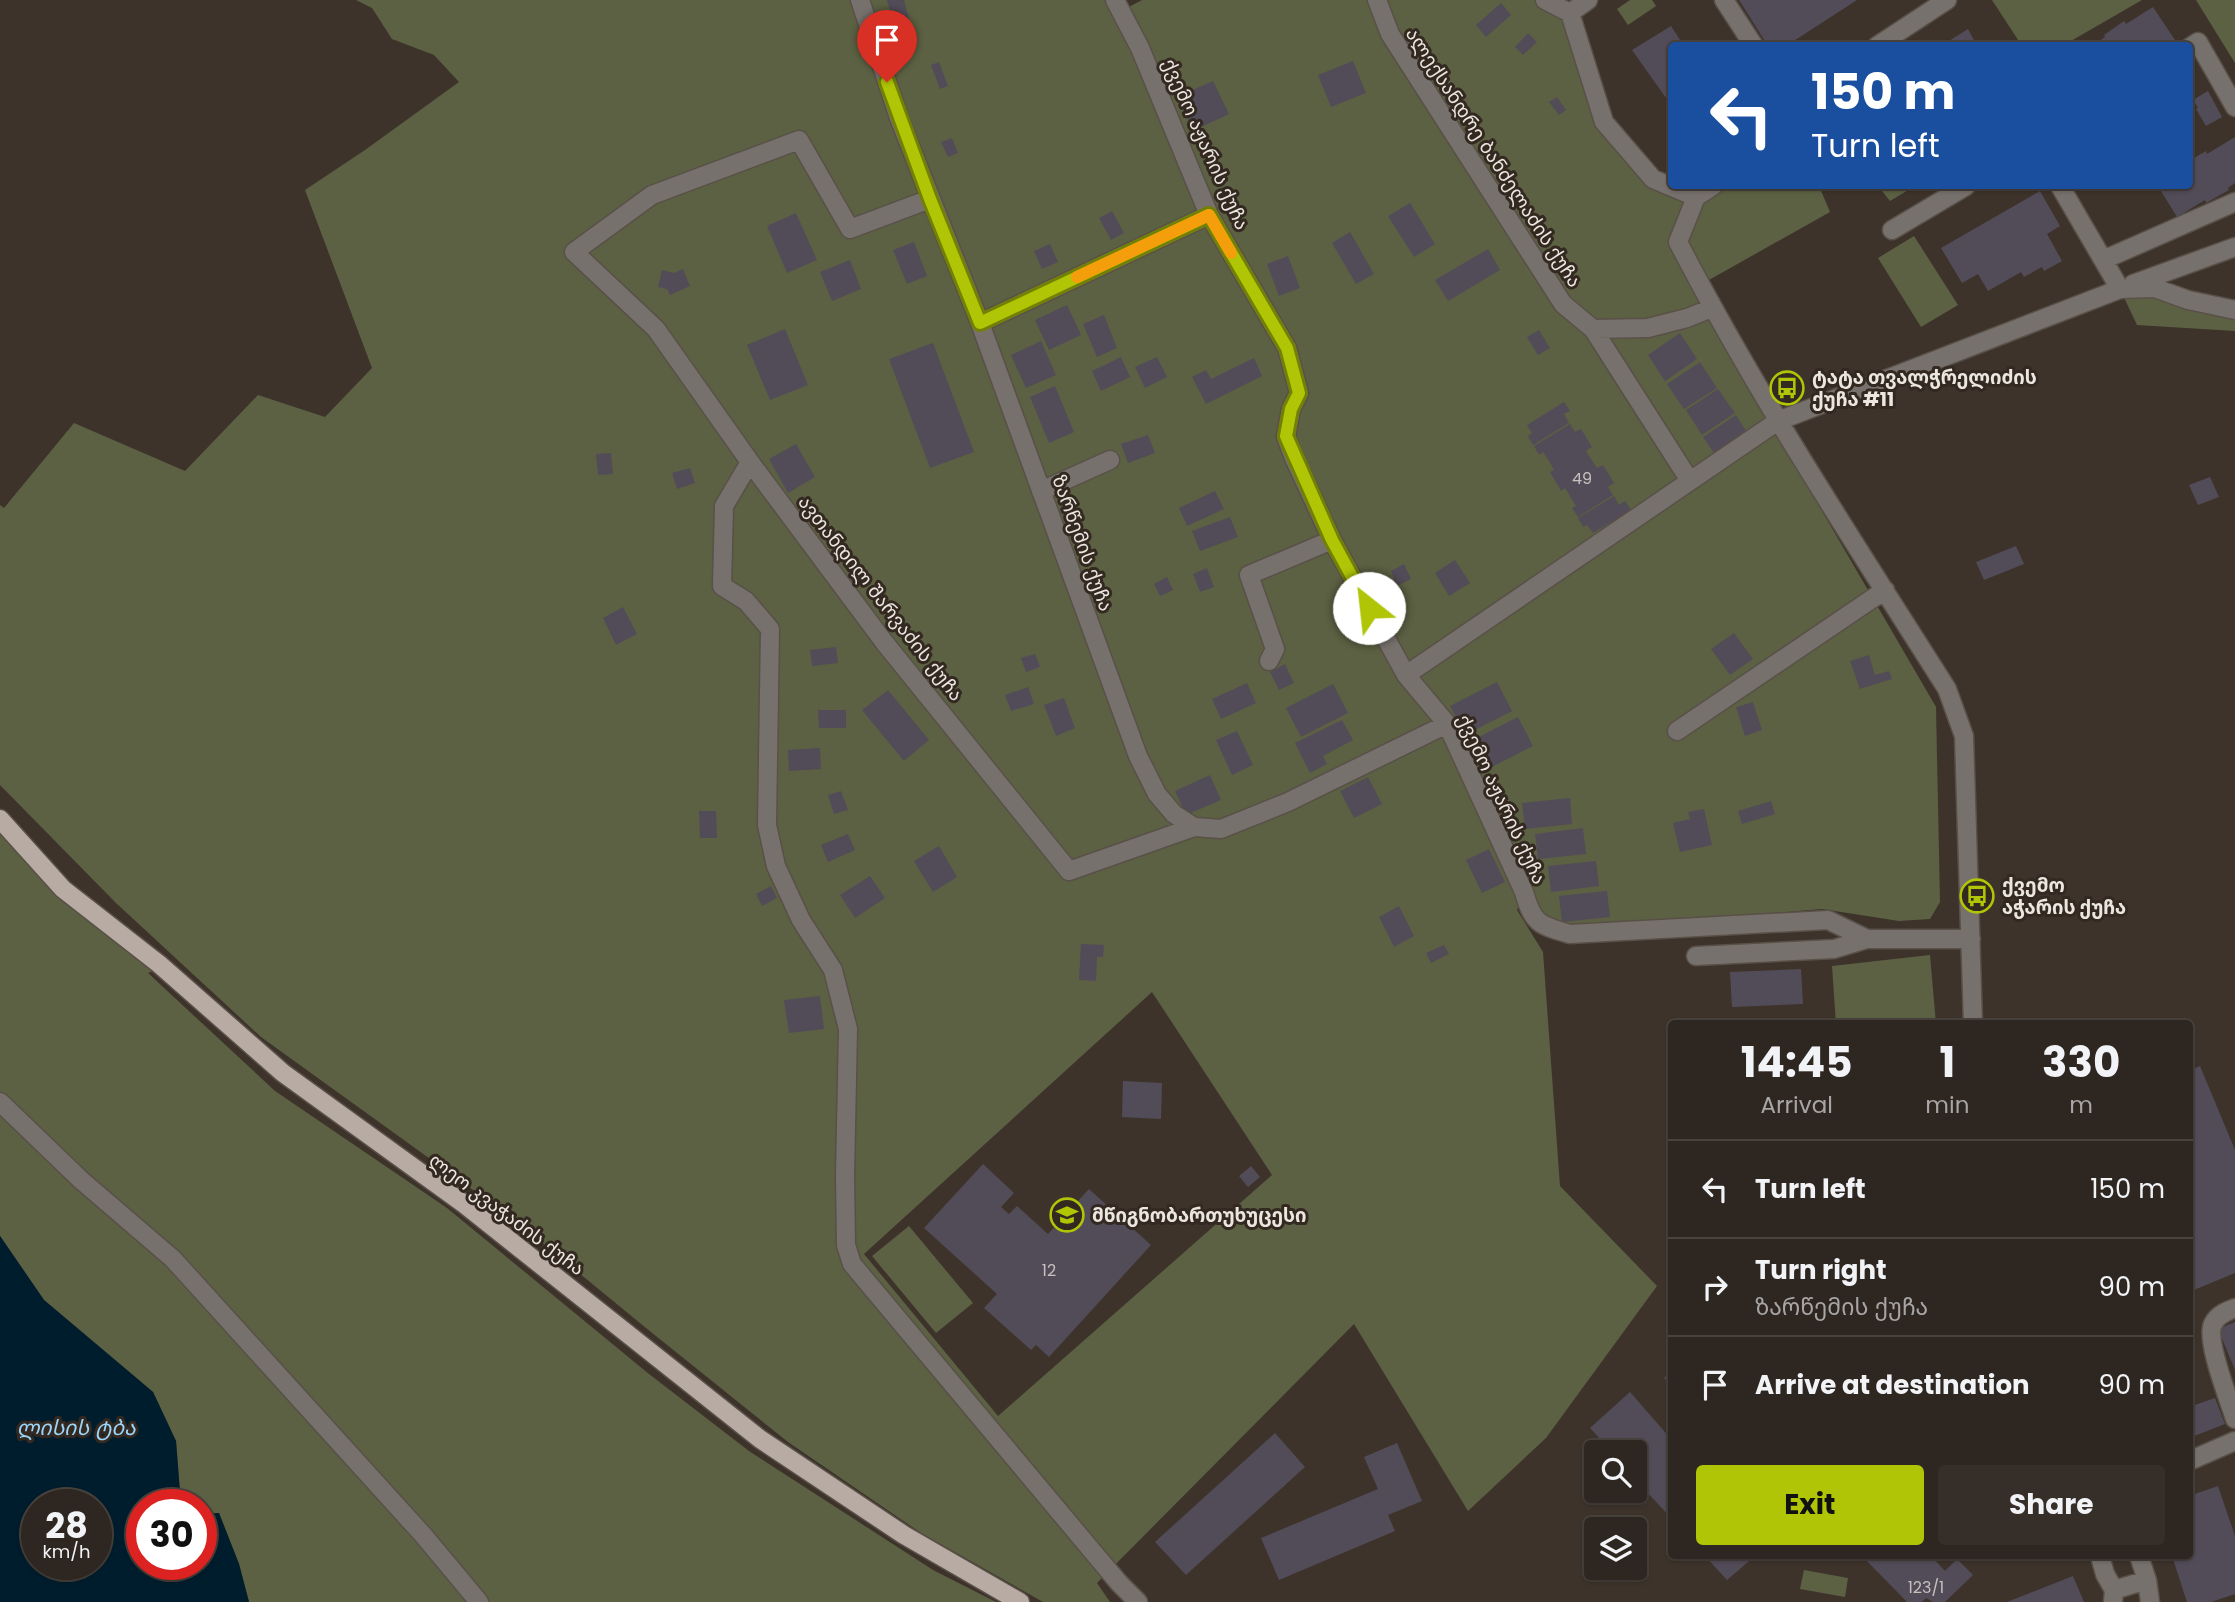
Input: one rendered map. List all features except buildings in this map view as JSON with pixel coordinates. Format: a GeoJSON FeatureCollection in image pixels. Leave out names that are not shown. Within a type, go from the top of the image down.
{"type":"FeatureCollection","features":[{"type":"Feature","properties":{"kind":"main road","name":"ლეო კვაჭაძის ქუჩა"},"geometry":{"type":"LineString","coordinates":[[0,819],[63,889],[159,964],[283,1073],[464,1205],[760,1439],[904,1535],[1020,1602]]}},
{"type":"Feature","properties":{"kind":"street","name":"ზარწემის ქუჩა"},"geometry":{"type":"LineString","coordinates":[[860,0],[899,118],[980,323],[1138,756],[1157,794],[1174,814],[1194,827]]}},
{"type":"Feature","properties":{"kind":"street","name":"ქვემო აჟარის ქუჩა"},"geometry":{"type":"LineString","coordinates":[[1115,0],[1140,48],[1209,215],[1287,348],[1299,393],[1291,409],[1286,436],[1332,540],[1406,675],[1447,724],[1524,892],[1531,915],[1548,928],[1570,934],[1828,920],[1867,939],[1971,939]]}},
{"type":"Feature","properties":{"kind":"street","name":"ალექსანდრე ბანძელაძის ქუჩა"},"geometry":{"type":"LineString","coordinates":[[1377,0],[1390,34],[1563,304],[1593,328],[1690,481]]}},
{"type":"Feature","properties":{"kind":"street"},"geometry":{"type":"LineString","coordinates":[[1545,0],[1570,13],[1604,122],[1653,179],[1668,185]]}},
{"type":"Feature","properties":{"kind":"street"},"geometry":{"type":"LineString","coordinates":[[1570,13],[1588,0]]}},
{"type":"Feature","properties":{"kind":"street"},"geometry":{"type":"LineString","coordinates":[[1724,0],[1751,42]]}},
{"type":"Feature","properties":{"kind":"street"},"geometry":{"type":"LineString","coordinates":[[1883,42],[1947,0]]}},
{"type":"Feature","properties":{"kind":"street"},"geometry":{"type":"LineString","coordinates":[[2193,45],[2197,42],[2235,107]]}},
{"type":"Feature","properties":{"kind":"street","name":"ავთანდილ შარვაძის ქუჩა"},"geometry":{"type":"LineString","coordinates":[[930,199],[850,229],[799,140],[652,195],[574,252],[656,329],[750,462],[884,642],[1069,871],[1194,827]]}},
{"type":"Feature","properties":{"kind":"street"},"geometry":{"type":"LineString","coordinates":[[1677,189],[1696,197]]}},
{"type":"Feature","properties":{"kind":"street"},"geometry":{"type":"LineString","coordinates":[[1708,189],[1696,197],[1678,242],[1712,308],[1778,421],[1947,689],[1964,736],[1973,1020]]}},
{"type":"Feature","properties":{"kind":"street"},"geometry":{"type":"LineString","coordinates":[[1892,230],[1961,189]]}},
{"type":"Feature","properties":{"kind":"street"},"geometry":{"type":"LineString","coordinates":[[2062,189],[2120,289]]}},
{"type":"Feature","properties":{"kind":"street"},"geometry":{"type":"LineString","coordinates":[[2103,260],[2235,202]]}},
{"type":"Feature","properties":{"kind":"street"},"geometry":{"type":"LineString","coordinates":[[980,323],[1209,215]]}},
{"type":"Feature","properties":{"kind":"street"},"geometry":{"type":"LineString","coordinates":[[1406,675],[1778,421],[2235,247]]}},
{"type":"Feature","properties":{"kind":"street"},"geometry":{"type":"LineString","coordinates":[[2120,289],[2155,288],[2188,300],[2235,310]]}},
{"type":"Feature","properties":{"kind":"street"},"geometry":{"type":"LineString","coordinates":[[1593,328],[1648,328],[1712,308]]}},
{"type":"Feature","properties":{"kind":"street"},"geometry":{"type":"LineString","coordinates":[[1041,491],[1110,460]]}},
{"type":"Feature","properties":{"kind":"street"},"geometry":{"type":"LineString","coordinates":[[750,462],[724,506],[722,586],[747,600],[771,629],[767,825],[776,866],[801,920],[833,970],[848,1029],[846,1245],[852,1264],[1138,1602]]}},
{"type":"Feature","properties":{"kind":"street"},"geometry":{"type":"LineString","coordinates":[[1269,661],[1275,649],[1249,575],[1332,540]]}},
{"type":"Feature","properties":{"kind":"street"},"geometry":{"type":"LineString","coordinates":[[1677,731],[1885,590]]}},
{"type":"Feature","properties":{"kind":"street"},"geometry":{"type":"LineString","coordinates":[[1194,827],[1221,829],[1288,802],[1447,724]]}},
{"type":"Feature","properties":{"kind":"street"},"geometry":{"type":"LineString","coordinates":[[1696,956],[1834,949],[1867,939]]}},
{"type":"Feature","properties":{"kind":"street"},"geometry":{"type":"LineString","coordinates":[[0,1102],[81,1180],[173,1259],[424,1536],[479,1602]]}},
{"type":"Feature","properties":{"kind":"street"},"geometry":{"type":"LineString","coordinates":[[2235,1308],[2223,1312],[2213,1323],[2210,1338],[2235,1419]]}},
{"type":"Feature","properties":{"kind":"street"},"geometry":{"type":"LineString","coordinates":[[2193,1459],[2235,1441]]}},
{"type":"Feature","properties":{"kind":"street"},"geometry":{"type":"LineString","coordinates":[[2100,1559],[2114,1596],[2147,1580]]}},
{"type":"Feature","properties":{"kind":"street"},"geometry":{"type":"LineString","coordinates":[[2140,1559],[2150,1602]]}},
{"type":"Feature","properties":{"kind":"green space"},"geometry":{"type":"Polygon","coordinates":[[[356,0],[1115,0],[1121,11],[1142,0],[1561,0],[1604,122],[1653,179],[1668,185],[1668,189],[1677,189],[1696,197],[1708,189],[1820,189],[1830,212],[1700,285],[1831,505],[1822,511],[1936,707],[1940,902],[1930,919],[1899,921],[1822,909],[1569,930],[1539,914],[1524,893],[1517,910],[1543,952],[1560,1186],[1657,1286],[1546,1438],[1468,1511],[1354,1324],[1097,1583],[1110,1602],[1043,1602],[921,1533],[788,1442],[512,1218],[261,1037],[116,903],[0,785],[0,505],[4,508],[74,423],[185,471],[258,395],[325,417],[372,368],[305,190],[459,82],[434,55],[392,39],[372,8],[356,0]],[[1152,992],[864,1254],[998,1416],[1272,1175],[1152,992]]]}},
{"type":"Feature","properties":{"kind":"green space"},"geometry":{"type":"Polygon","coordinates":[[[1630,0],[1652,0],[1656,6],[1628,25],[1617,9],[1630,0]]]}},
{"type":"Feature","properties":{"kind":"green space"},"geometry":{"type":"Polygon","coordinates":[[[1992,0],[2142,0],[2069,42],[2019,42],[1992,0]]]}},
{"type":"Feature","properties":{"kind":"green space"},"geometry":{"type":"Polygon","coordinates":[[[2196,0],[2235,0],[2235,63],[2196,0]]]}},
{"type":"Feature","properties":{"kind":"green space"},"geometry":{"type":"Polygon","coordinates":[[[1880,189],[1910,189],[1890,201],[1880,189]]]}},
{"type":"Feature","properties":{"kind":"green space"},"geometry":{"type":"Polygon","coordinates":[[[1914,236],[1958,305],[1921,327],[1878,258],[1914,236]]]}},
{"type":"Feature","properties":{"kind":"green space"},"geometry":{"type":"Polygon","coordinates":[[[2120,289],[2235,310],[2235,331],[2137,325],[2120,289]]]}},
{"type":"Feature","properties":{"kind":"green space"},"geometry":{"type":"Polygon","coordinates":[[[0,823],[63,889],[153,971],[148,973],[275,1091],[447,1208],[649,1374],[749,1451],[933,1570],[996,1602],[249,1602],[239,1564],[217,1513],[217,1489],[180,1489],[176,1441],[153,1392],[44,1300],[0,1236],[0,823]]]}},
{"type":"Feature","properties":{"kind":"green space"},"geometry":{"type":"Polygon","coordinates":[[[1930,955],[1936,1020],[1836,1020],[1832,966],[1930,955]]]}},
{"type":"Feature","properties":{"kind":"green space"},"geometry":{"type":"Polygon","coordinates":[[[909,1226],[973,1303],[936,1333],[872,1256],[909,1226]]]}},
{"type":"Feature","properties":{"kind":"green space"},"geometry":{"type":"Polygon","coordinates":[[[1804,1570],[1848,1578],[1845,1597],[1800,1589],[1804,1570]]]}},
{"type":"Feature","properties":{"kind":"water","name":"ლისის ტბა"},"geometry":{"type":"Polygon","coordinates":[[[0,1236],[44,1300],[153,1392],[176,1441],[180,1489],[126,1489],[126,1580],[217,1580],[219,1513],[239,1564],[249,1602],[0,1602],[0,1236]]]}},
{"type":"Feature","properties":{"kind":"slow traffic"},"geometry":{"type":"LineString","coordinates":[[1077,277],[1209,215],[1231,253]]}},
{"type":"Feature","properties":{"kind":"place","name":"ტატა თვალჭრელიძის ქუჩა #11"},"geometry":{"type":"Point","coordinates":[1787,388]}},
{"type":"Feature","properties":{"kind":"place","name":"ქვემო აჭარის ქუჩა"},"geometry":{"type":"Point","coordinates":[1977,896]}},
{"type":"Feature","properties":{"kind":"place","name":"მწიგნობართუხუცესი"},"geometry":{"type":"Point","coordinates":[1067,1215]}},
{"type":"Feature","properties":{"kind":"route"},"geometry":{"type":"LineString","coordinates":[[887,82],[980,323],[1209,215],[1287,348],[1299,393],[1291,409],[1286,436],[1332,540],[1369,608]]}}]}
